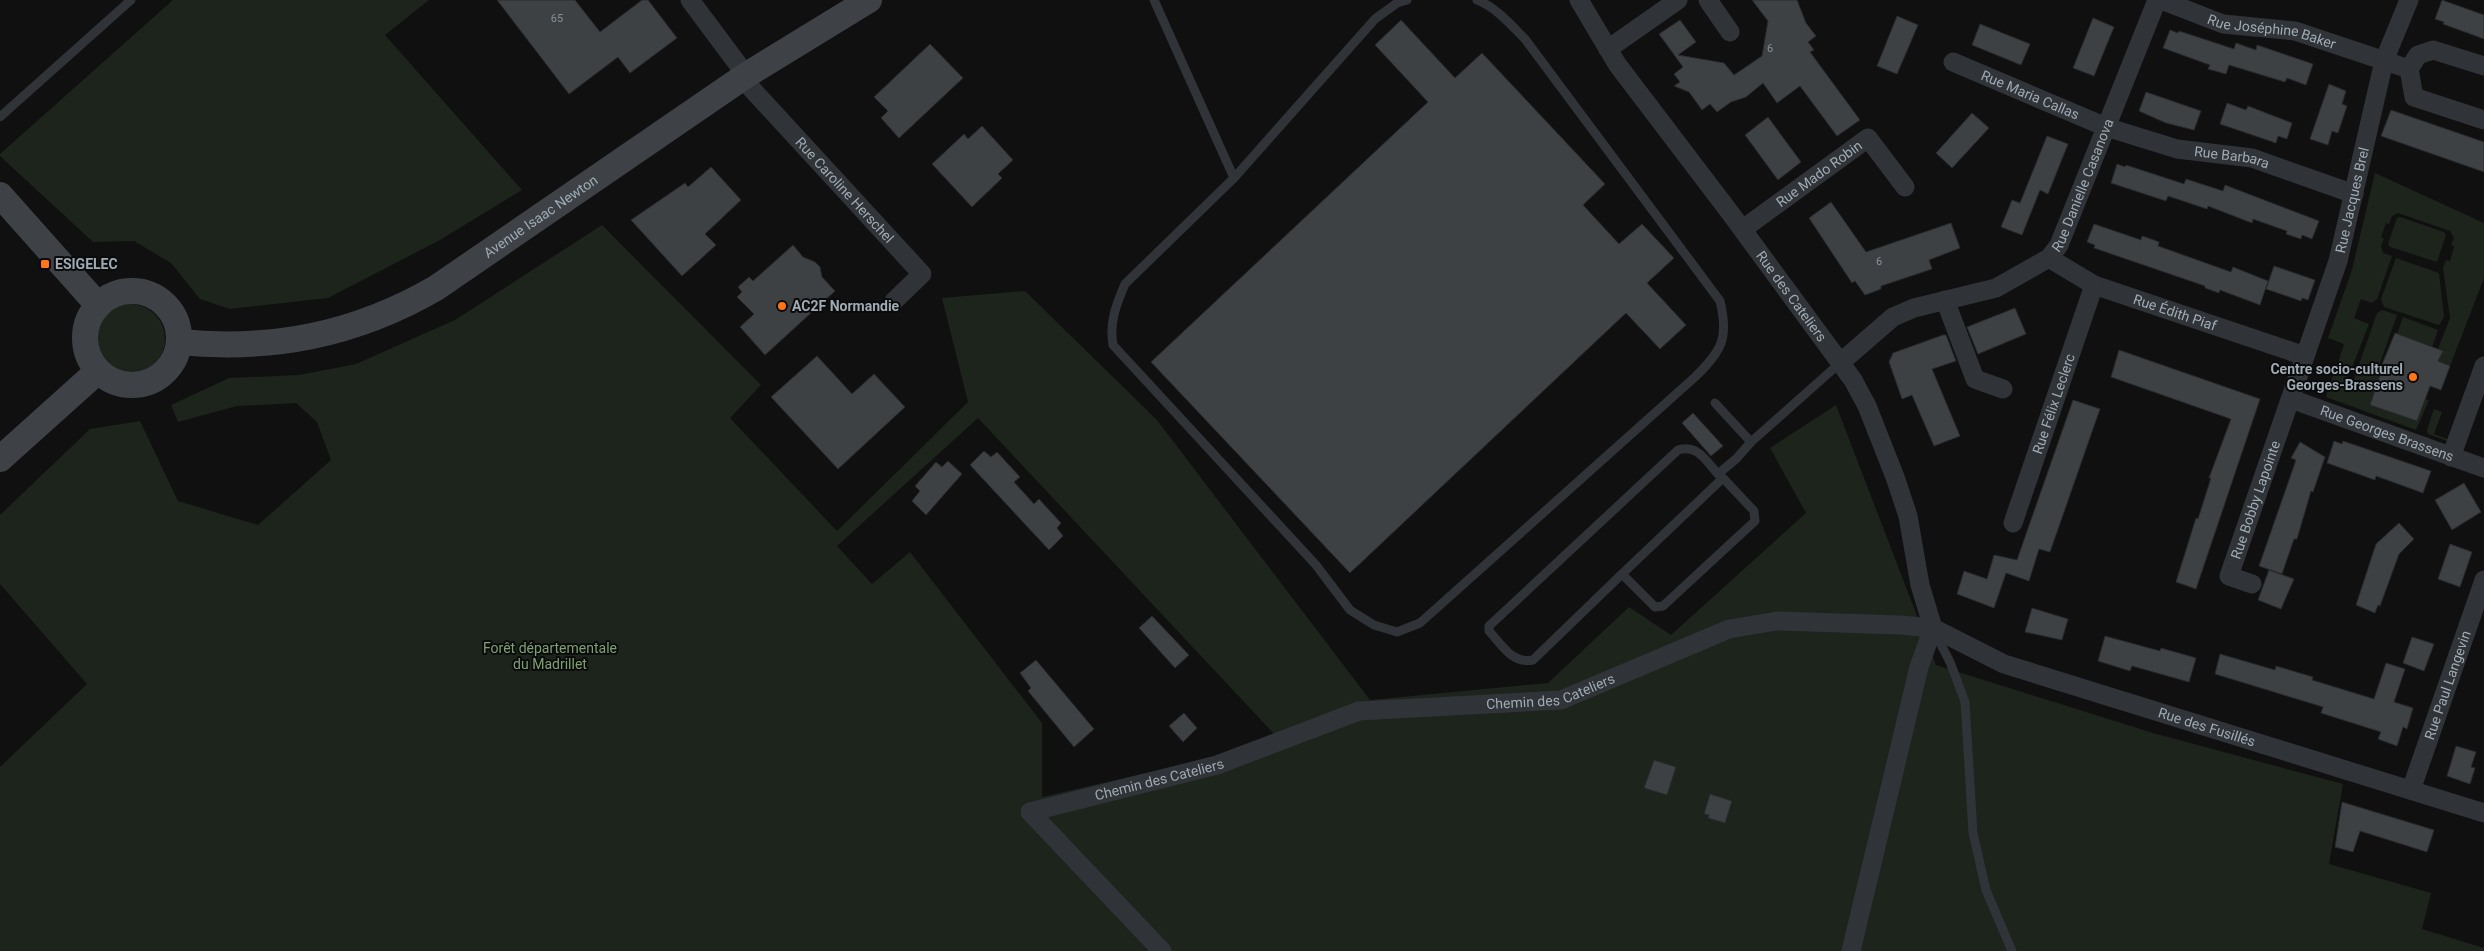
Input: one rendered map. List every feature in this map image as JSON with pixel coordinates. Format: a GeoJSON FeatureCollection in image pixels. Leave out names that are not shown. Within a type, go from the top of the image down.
{"type":"FeatureCollection","features":[{"type":"Feature","properties":{"kind":"street"},"geometry":{"type":"LineString","coordinates":[[690,0],[740,67],[744,76]]}},
{"type":"Feature","properties":{"kind":"street","name":"Avenue Isaac Newton"},"geometry":{"type":"LineString","coordinates":[[179,342],[250,344],[290,341],[353,327],[402,308],[468,266],[744,76],[869,0]]}},
{"type":"Feature","properties":{"kind":"street","name":"Rue des Cateliers"},"geometry":{"type":"LineString","coordinates":[[1579,0],[1608,49],[1828,343],[1853,380],[1867,406],[1896,477],[1908,516],[1920,586],[1933,628]]}},
{"type":"Feature","properties":{"kind":"street"},"geometry":{"type":"LineString","coordinates":[[1608,49],[1678,0]]}},
{"type":"Feature","properties":{"kind":"street"},"geometry":{"type":"LineString","coordinates":[[1708,0],[1730,32]]}},
{"type":"Feature","properties":{"kind":"street","name":"Rue Danielle Casanova"},"geometry":{"type":"LineString","coordinates":[[1840,363],[1893,317],[1914,308],[1996,288],[2049,258],[2060,245],[2156,0]]}},
{"type":"Feature","properties":{"kind":"street","name":"Rue Joséphine Baker"},"geometry":{"type":"LineString","coordinates":[[2161,0],[2223,24],[2296,31],[2409,69]]}},
{"type":"Feature","properties":{"kind":"street","name":"Rue Jacques Brel"},"geometry":{"type":"LineString","coordinates":[[2290,400],[2338,260],[2384,62],[2409,0]]}},
{"type":"Feature","properties":{"kind":"street"},"geometry":{"type":"LineString","coordinates":[[2484,66],[2433,50],[2418,55],[2409,69],[2414,97],[2484,120]]}},
{"type":"Feature","properties":{"kind":"street","name":"Rue Maria Callas"},"geometry":{"type":"LineString","coordinates":[[1953,62],[2106,127]]}},
{"type":"Feature","properties":{"kind":"street","name":"Rue Caroline Herschel"},"geometry":{"type":"LineString","coordinates":[[744,76],[758,96],[922,274],[894,301]]}},
{"type":"Feature","properties":{"kind":"street","name":"Rue Barbara"},"geometry":{"type":"LineString","coordinates":[[2106,127],[2177,148],[2252,158],[2354,194]]}},
{"type":"Feature","properties":{"kind":"street","name":"Rue Mado Robin"},"geometry":{"type":"LineString","coordinates":[[1743,229],[1868,138],[1905,187]]}},
{"type":"Feature","properties":{"kind":"street"},"geometry":{"type":"LineString","coordinates":[[0,195],[98,305]]}},
{"type":"Feature","properties":{"kind":"street","name":"Rue Édith Piaf"},"geometry":{"type":"LineString","coordinates":[[2049,258],[2094,284],[2305,356]]}},
{"type":"Feature","properties":{"kind":"street","name":"Rue Félix Leclerc"},"geometry":{"type":"LineString","coordinates":[[2013,523],[2094,284]]}},
{"type":"Feature","properties":{"kind":"street"},"geometry":{"type":"LineString","coordinates":[[129,291],[145,293],[160,300],[171,311],[178,326],[179,342],[176,355],[170,367],[148,383],[135,386],[121,384],[108,379],[98,371],[89,358],[85,344],[86,329],[98,305],[114,295],[129,291]]}},
{"type":"Feature","properties":{"kind":"street"},"geometry":{"type":"LineString","coordinates":[[1945,300],[1975,379],[2002,389]]}},
{"type":"Feature","properties":{"kind":"street"},"geometry":{"type":"LineString","coordinates":[[2451,457],[2484,366]]}},
{"type":"Feature","properties":{"kind":"street"},"geometry":{"type":"LineString","coordinates":[[0,459],[98,371]]}},
{"type":"Feature","properties":{"kind":"street","name":"Rue Georges Brassens"},"geometry":{"type":"LineString","coordinates":[[2290,400],[2484,468]]}},
{"type":"Feature","properties":{"kind":"street","name":"Rue Bobby Lapointe"},"geometry":{"type":"LineString","coordinates":[[2252,584],[2229,576],[2290,400]]}},
{"type":"Feature","properties":{"kind":"street","name":"Rue Paul Langevin"},"geometry":{"type":"LineString","coordinates":[[2411,790],[2484,580]]}},
{"type":"Feature","properties":{"kind":"street","name":"Chemin des Cateliers"},"geometry":{"type":"LineString","coordinates":[[1162,951],[1030,812],[1217,765],[1359,711],[1560,700],[1729,629],[1777,621],[1900,625],[1933,628]]}},
{"type":"Feature","properties":{"kind":"street"},"geometry":{"type":"LineString","coordinates":[[1851,951],[1919,667],[1933,628]]}},
{"type":"Feature","properties":{"kind":"street","name":"Rue des Fusillés"},"geometry":{"type":"LineString","coordinates":[[1933,628],[2004,664],[2484,813]]}},
{"type":"Feature","properties":{"kind":"lane"},"geometry":{"type":"LineString","coordinates":[[0,117],[131,0]]}},
{"type":"Feature","properties":{"kind":"lane"},"geometry":{"type":"LineString","coordinates":[[1154,0],[1234,178]]}},
{"type":"Feature","properties":{"kind":"lane"},"geometry":{"type":"LineString","coordinates":[[1407,0],[1397,3],[1375,19],[1234,178],[1125,284],[1116,305],[1110,330],[1112,345],[1316,565],[1350,610],[1374,625],[1397,632],[1420,623],[1695,378],[1714,359],[1723,343],[1725,321],[1720,301],[1525,40],[1504,17],[1484,2],[1477,0]]}},
{"type":"Feature","properties":{"kind":"lane"},"geometry":{"type":"LineString","coordinates":[[1622,574],[1655,606],[1663,606],[1755,521],[1754,511],[1720,476],[1698,452],[1686,448],[1678,450],[1488,626],[1490,631],[1516,660],[1522,662],[1533,660],[1720,476],[1751,442],[1840,363]]}},
{"type":"Feature","properties":{"kind":"lane"},"geometry":{"type":"LineString","coordinates":[[1716,403],[1751,442]]}},
{"type":"Feature","properties":{"kind":"lane"},"geometry":{"type":"LineString","coordinates":[[1933,628],[1950,662],[1964,702],[1973,833],[1986,890],[2012,951]]}},
{"type":"Feature","properties":{"kind":"green space"},"geometry":{"type":"Polygon","coordinates":[[[173,0],[429,0],[385,35],[522,190],[440,240],[328,298],[230,309],[200,299],[171,263],[134,241],[93,242],[0,154],[173,0]]]}},
{"type":"Feature","properties":{"kind":"green space"},"geometry":{"type":"Polygon","coordinates":[[[2375,173],[2484,223],[2484,278],[2450,366],[2438,361],[2442,351],[2438,349],[2450,318],[2443,268],[2446,260],[2450,261],[2454,247],[2451,245],[2454,238],[2450,231],[2398,213],[2392,216],[2389,224],[2386,223],[2381,237],[2384,239],[2381,246],[2383,253],[2392,256],[2377,299],[2371,303],[2361,299],[2354,318],[2369,324],[2353,365],[2350,368],[2338,363],[2344,344],[2328,338],[2352,270],[2375,173]]]}},
{"type":"Feature","properties":{"kind":"green space"},"geometry":{"type":"Polygon","coordinates":[[[2400,217],[2444,232],[2446,235],[2437,262],[2390,247],[2388,244],[2397,218],[2400,217]]]}},
{"type":"Feature","properties":{"kind":"green space","name":"Forêt départementale du Madrillet"},"geometry":{"type":"Polygon","coordinates":[[[602,225],[761,385],[730,418],[837,531],[968,402],[942,298],[1025,291],[1157,420],[1370,700],[1548,683],[1629,607],[1671,635],[1806,513],[1770,448],[1836,405],[1936,665],[2153,733],[2343,784],[2329,864],[2431,893],[2422,929],[2484,948],[2484,951],[0,951],[0,767],[87,684],[0,584],[0,515],[90,429],[140,421],[178,501],[258,525],[331,460],[317,422],[296,403],[237,406],[178,422],[171,405],[229,378],[299,375],[356,364],[455,320],[602,225]],[[978,418],[837,546],[872,584],[910,552],[1042,723],[1042,797],[1215,757],[1275,735],[978,418]]]}},
{"type":"Feature","properties":{"kind":"green space"},"geometry":{"type":"Polygon","coordinates":[[[2396,258],[2439,273],[2444,317],[2439,325],[2384,307],[2381,299],[2396,258]]]}},
{"type":"Feature","properties":{"kind":"green space"},"geometry":{"type":"Polygon","coordinates":[[[130,304],[143,307],[155,314],[162,326],[165,339],[162,352],[155,364],[143,371],[130,374],[117,371],[105,364],[98,352],[95,339],[98,326],[105,314],[117,307],[130,304]]]}},
{"type":"Feature","properties":{"kind":"green space"},"geometry":{"type":"Polygon","coordinates":[[[2382,310],[2397,315],[2379,366],[2383,367],[2370,404],[2416,421],[2425,399],[2429,400],[2416,430],[2326,397],[2334,372],[2354,379],[2377,313],[2382,310]]]}},
{"type":"Feature","properties":{"kind":"green space"},"geometry":{"type":"Polygon","coordinates":[[[2403,317],[2438,330],[2432,347],[2397,334],[2403,317]]]}},
{"type":"Feature","properties":{"kind":"green space"},"geometry":{"type":"Polygon","coordinates":[[[2434,409],[2442,412],[2434,434],[2447,439],[2447,441],[2428,434],[2427,430],[2434,409]]]}},
{"type":"Feature","properties":{"kind":"building"},"geometry":{"type":"Polygon","coordinates":[[[497,0],[575,0],[600,32],[642,0],[648,0],[677,38],[630,73],[618,57],[569,94],[497,0]]]}},
{"type":"Feature","properties":{"kind":"building"},"geometry":{"type":"Polygon","coordinates":[[[1752,0],[1797,0],[1806,23],[1816,36],[1808,42],[1814,50],[1810,52],[1860,120],[1837,136],[1800,86],[1777,103],[1763,83],[1746,97],[1731,102],[1717,112],[1710,104],[1702,110],[1689,92],[1674,86],[1680,82],[1674,74],[1683,67],[1659,34],[1680,20],[1696,42],[1678,55],[1724,63],[1734,75],[1762,56],[1768,21],[1752,0]]]}},
{"type":"Feature","properties":{"kind":"building"},"geometry":{"type":"Polygon","coordinates":[[[2442,0],[2484,15],[2484,39],[2443,24],[2444,22],[2435,19],[2442,0]]]}},
{"type":"Feature","properties":{"kind":"building"},"geometry":{"type":"Polygon","coordinates":[[[1897,16],[1918,25],[1897,74],[1877,66],[1897,16]]]}},
{"type":"Feature","properties":{"kind":"building"},"geometry":{"type":"Polygon","coordinates":[[[2093,18],[2114,27],[2094,76],[2073,68],[2093,18]]]}},
{"type":"Feature","properties":{"kind":"building"},"geometry":{"type":"Polygon","coordinates":[[[1401,20],[1455,78],[1482,53],[1605,184],[1583,205],[1619,244],[1642,224],[1674,258],[1647,283],[1686,325],[1660,349],[1626,313],[1350,573],[1151,362],[1428,102],[1375,45],[1401,20]]]}},
{"type":"Feature","properties":{"kind":"building"},"geometry":{"type":"Polygon","coordinates":[[[1980,24],[2030,44],[2021,65],[1972,45],[1980,24]]]}},
{"type":"Feature","properties":{"kind":"building"},"geometry":{"type":"Polygon","coordinates":[[[2170,30],[2178,33],[2179,31],[2234,49],[2236,43],[2256,50],[2257,45],[2313,64],[2306,85],[2287,78],[2285,82],[2229,65],[2226,74],[2208,69],[2210,65],[2163,48],[2170,30]]]}},
{"type":"Feature","properties":{"kind":"building"},"geometry":{"type":"Polygon","coordinates":[[[930,44],[963,78],[899,138],[881,118],[888,111],[874,97],[930,44]]]}},
{"type":"Feature","properties":{"kind":"building"},"geometry":{"type":"Polygon","coordinates":[[[2329,84],[2346,91],[2342,104],[2347,106],[2338,133],[2332,131],[2328,145],[2310,139],[2329,84]]]}},
{"type":"Feature","properties":{"kind":"building"},"geometry":{"type":"Polygon","coordinates":[[[2146,92],[2201,111],[2194,130],[2166,123],[2139,111],[2146,92]]]}},
{"type":"Feature","properties":{"kind":"building"},"geometry":{"type":"Polygon","coordinates":[[[2227,103],[2246,110],[2248,106],[2292,123],[2287,139],[2278,136],[2276,143],[2220,124],[2227,103]]]}},
{"type":"Feature","properties":{"kind":"building"},"geometry":{"type":"Polygon","coordinates":[[[2391,110],[2484,142],[2484,172],[2381,136],[2391,110]]]}},
{"type":"Feature","properties":{"kind":"building"},"geometry":{"type":"Polygon","coordinates":[[[1972,113],[1989,128],[1952,168],[1936,153],[1972,113]]]}},
{"type":"Feature","properties":{"kind":"building"},"geometry":{"type":"Polygon","coordinates":[[[1768,117],[1801,162],[1778,180],[1745,135],[1768,117]]]}},
{"type":"Feature","properties":{"kind":"building"},"geometry":{"type":"Polygon","coordinates":[[[982,126],[1013,160],[998,174],[1002,178],[972,207],[932,164],[964,134],[968,139],[982,126]]]}},
{"type":"Feature","properties":{"kind":"building"},"geometry":{"type":"Polygon","coordinates":[[[2047,136],[2068,144],[2048,194],[2040,190],[2022,235],[2001,227],[2012,200],[2020,203],[2047,136]]]}},
{"type":"Feature","properties":{"kind":"building"},"geometry":{"type":"Polygon","coordinates":[[[2117,164],[2125,167],[2126,165],[2184,184],[2186,179],[2223,191],[2225,185],[2319,221],[2312,239],[2302,235],[2301,239],[2286,234],[2287,231],[2253,219],[2252,223],[2208,206],[2207,209],[2168,196],[2166,201],[2111,183],[2117,164]]]}},
{"type":"Feature","properties":{"kind":"building"},"geometry":{"type":"Polygon","coordinates":[[[711,167],[741,200],[705,234],[716,245],[682,276],[631,220],[685,183],[688,187],[711,167]]]}},
{"type":"Feature","properties":{"kind":"building"},"geometry":{"type":"Polygon","coordinates":[[[1831,202],[1866,252],[1951,223],[1960,248],[1929,260],[1932,269],[1881,286],[1881,289],[1865,295],[1855,281],[1852,283],[1809,218],[1831,202]]]}},
{"type":"Feature","properties":{"kind":"building"},"geometry":{"type":"Polygon","coordinates":[[[2094,224],[2141,240],[2142,236],[2159,242],[2158,246],[2231,272],[2233,267],[2268,281],[2260,305],[2220,290],[2219,293],[2205,288],[2205,286],[2094,248],[2095,245],[2087,242],[2094,224]]]}},
{"type":"Feature","properties":{"kind":"building","name":"AC2F Normandie"},"geometry":{"type":"Polygon","coordinates":[[[793,245],[803,257],[815,262],[820,267],[822,277],[835,291],[765,355],[740,327],[754,314],[737,297],[742,292],[738,287],[749,277],[753,281],[793,245]]]}},
{"type":"Feature","properties":{"kind":"building"},"geometry":{"type":"Polygon","coordinates":[[[2274,266],[2315,280],[2308,300],[2302,298],[2301,301],[2266,289],[2274,266]]]}},
{"type":"Feature","properties":{"kind":"building"},"geometry":{"type":"Polygon","coordinates":[[[2015,308],[2026,334],[1978,354],[1967,327],[2015,308]]]}},
{"type":"Feature","properties":{"kind":"building","name":"Centre socio-culturel Georges-Brassens"},"geometry":{"type":"Polygon","coordinates":[[[2395,333],[2443,351],[2438,361],[2450,366],[2441,390],[2430,386],[2417,421],[2370,405],[2383,367],[2381,367],[2395,333]]]}},
{"type":"Feature","properties":{"kind":"building"},"geometry":{"type":"Polygon","coordinates":[[[1946,335],[1956,361],[1932,369],[1960,436],[1934,446],[1912,395],[1902,399],[1889,362],[1893,353],[1946,335]]]}},
{"type":"Feature","properties":{"kind":"building"},"geometry":{"type":"Polygon","coordinates":[[[2119,350],[2260,399],[2196,589],[2176,582],[2211,478],[2209,478],[2231,419],[2111,377],[2119,350]]]}},
{"type":"Feature","properties":{"kind":"building"},"geometry":{"type":"Polygon","coordinates":[[[817,356],[852,394],[874,374],[905,407],[838,469],[771,397],[817,356]]]}},
{"type":"Feature","properties":{"kind":"building"},"geometry":{"type":"Polygon","coordinates":[[[2073,400],[2100,409],[2050,552],[2039,549],[2029,581],[2006,573],[1994,608],[1957,594],[1964,571],[1987,579],[1994,555],[2017,560],[2073,400]]]}},
{"type":"Feature","properties":{"kind":"building"},"geometry":{"type":"Polygon","coordinates":[[[1693,413],[1723,446],[1711,456],[1682,423],[1693,413]]]}},
{"type":"Feature","properties":{"kind":"building"},"geometry":{"type":"Polygon","coordinates":[[[2334,441],[2342,444],[2343,441],[2431,471],[2423,493],[2376,476],[2375,480],[2327,463],[2334,441]]]}},
{"type":"Feature","properties":{"kind":"building"},"geometry":{"type":"Polygon","coordinates":[[[2300,442],[2325,457],[2313,492],[2311,491],[2297,539],[2294,539],[2282,574],[2259,566],[2296,460],[2291,458],[2300,442]]]}},
{"type":"Feature","properties":{"kind":"building"},"geometry":{"type":"Polygon","coordinates":[[[984,451],[991,457],[997,452],[1020,477],[1014,482],[1034,504],[1039,499],[1061,523],[1057,528],[1063,536],[1049,550],[970,465],[984,451]]]}},
{"type":"Feature","properties":{"kind":"building"},"geometry":{"type":"Polygon","coordinates":[[[948,461],[962,474],[926,515],[912,501],[920,491],[915,486],[936,462],[942,467],[948,461]]]}},
{"type":"Feature","properties":{"kind":"building"},"geometry":{"type":"Polygon","coordinates":[[[2464,483],[2481,512],[2452,530],[2435,500],[2464,483]]]}},
{"type":"Feature","properties":{"kind":"building"},"geometry":{"type":"Polygon","coordinates":[[[2399,523],[2414,539],[2399,554],[2380,606],[2378,605],[2375,613],[2356,605],[2376,544],[2399,523]]]}},
{"type":"Feature","properties":{"kind":"building"},"geometry":{"type":"Polygon","coordinates":[[[2450,544],[2472,552],[2460,587],[2438,579],[2450,544]]]}},
{"type":"Feature","properties":{"kind":"building"},"geometry":{"type":"Polygon","coordinates":[[[2269,570],[2294,579],[2281,609],[2258,600],[2269,570]]]}},
{"type":"Feature","properties":{"kind":"building"},"geometry":{"type":"Polygon","coordinates":[[[2032,608],[2068,619],[2062,640],[2025,632],[2032,608]]]}},
{"type":"Feature","properties":{"kind":"building"},"geometry":{"type":"Polygon","coordinates":[[[1152,616],[1189,655],[1175,668],[1139,628],[1152,616]]]}},
{"type":"Feature","properties":{"kind":"building"},"geometry":{"type":"Polygon","coordinates":[[[2105,636],[2160,651],[2161,648],[2196,658],[2189,682],[2132,666],[2130,671],[2098,661],[2105,636]]]}},
{"type":"Feature","properties":{"kind":"building"},"geometry":{"type":"Polygon","coordinates":[[[2412,637],[2434,644],[2424,671],[2403,663],[2412,637]]]}},
{"type":"Feature","properties":{"kind":"building"},"geometry":{"type":"Polygon","coordinates":[[[2220,654],[2275,670],[2276,666],[2313,677],[2312,680],[2374,699],[2386,663],[2405,669],[2394,702],[2413,708],[2407,729],[2403,727],[2397,746],[2378,739],[2381,732],[2321,713],[2323,707],[2215,674],[2220,654]]]}},
{"type":"Feature","properties":{"kind":"building"},"geometry":{"type":"Polygon","coordinates":[[[1036,660],[1094,729],[1074,747],[1028,691],[1031,688],[1020,673],[1036,660]]]}},
{"type":"Feature","properties":{"kind":"building"},"geometry":{"type":"Polygon","coordinates":[[[1184,713],[1197,728],[1183,742],[1169,726],[1184,713]]]}},
{"type":"Feature","properties":{"kind":"building"},"geometry":{"type":"Polygon","coordinates":[[[2456,746],[2476,752],[2471,767],[2475,768],[2470,784],[2447,776],[2456,746]]]}},
{"type":"Feature","properties":{"kind":"building"},"geometry":{"type":"Polygon","coordinates":[[[1654,760],[1676,767],[1667,795],[1644,788],[1654,760]]]}},
{"type":"Feature","properties":{"kind":"building"},"geometry":{"type":"Polygon","coordinates":[[[1710,794],[1732,801],[1725,823],[1708,818],[1709,815],[1704,814],[1710,794]]]}},
{"type":"Feature","properties":{"kind":"building"},"geometry":{"type":"Polygon","coordinates":[[[2342,802],[2434,830],[2427,852],[2360,831],[2353,852],[2335,847],[2342,802]]]}},
{"type":"Feature","properties":{"kind":"place","name":"ESIGELEC"},"geometry":{"type":"Point","coordinates":[45,264]}},
{"type":"Feature","properties":{"kind":"place","name":"AC2F Normandie"},"geometry":{"type":"Point","coordinates":[782,306]}},
{"type":"Feature","properties":{"kind":"place","name":"Centre socio-culturel Georges-Brassens"},"geometry":{"type":"Point","coordinates":[2413,377]}}]}
